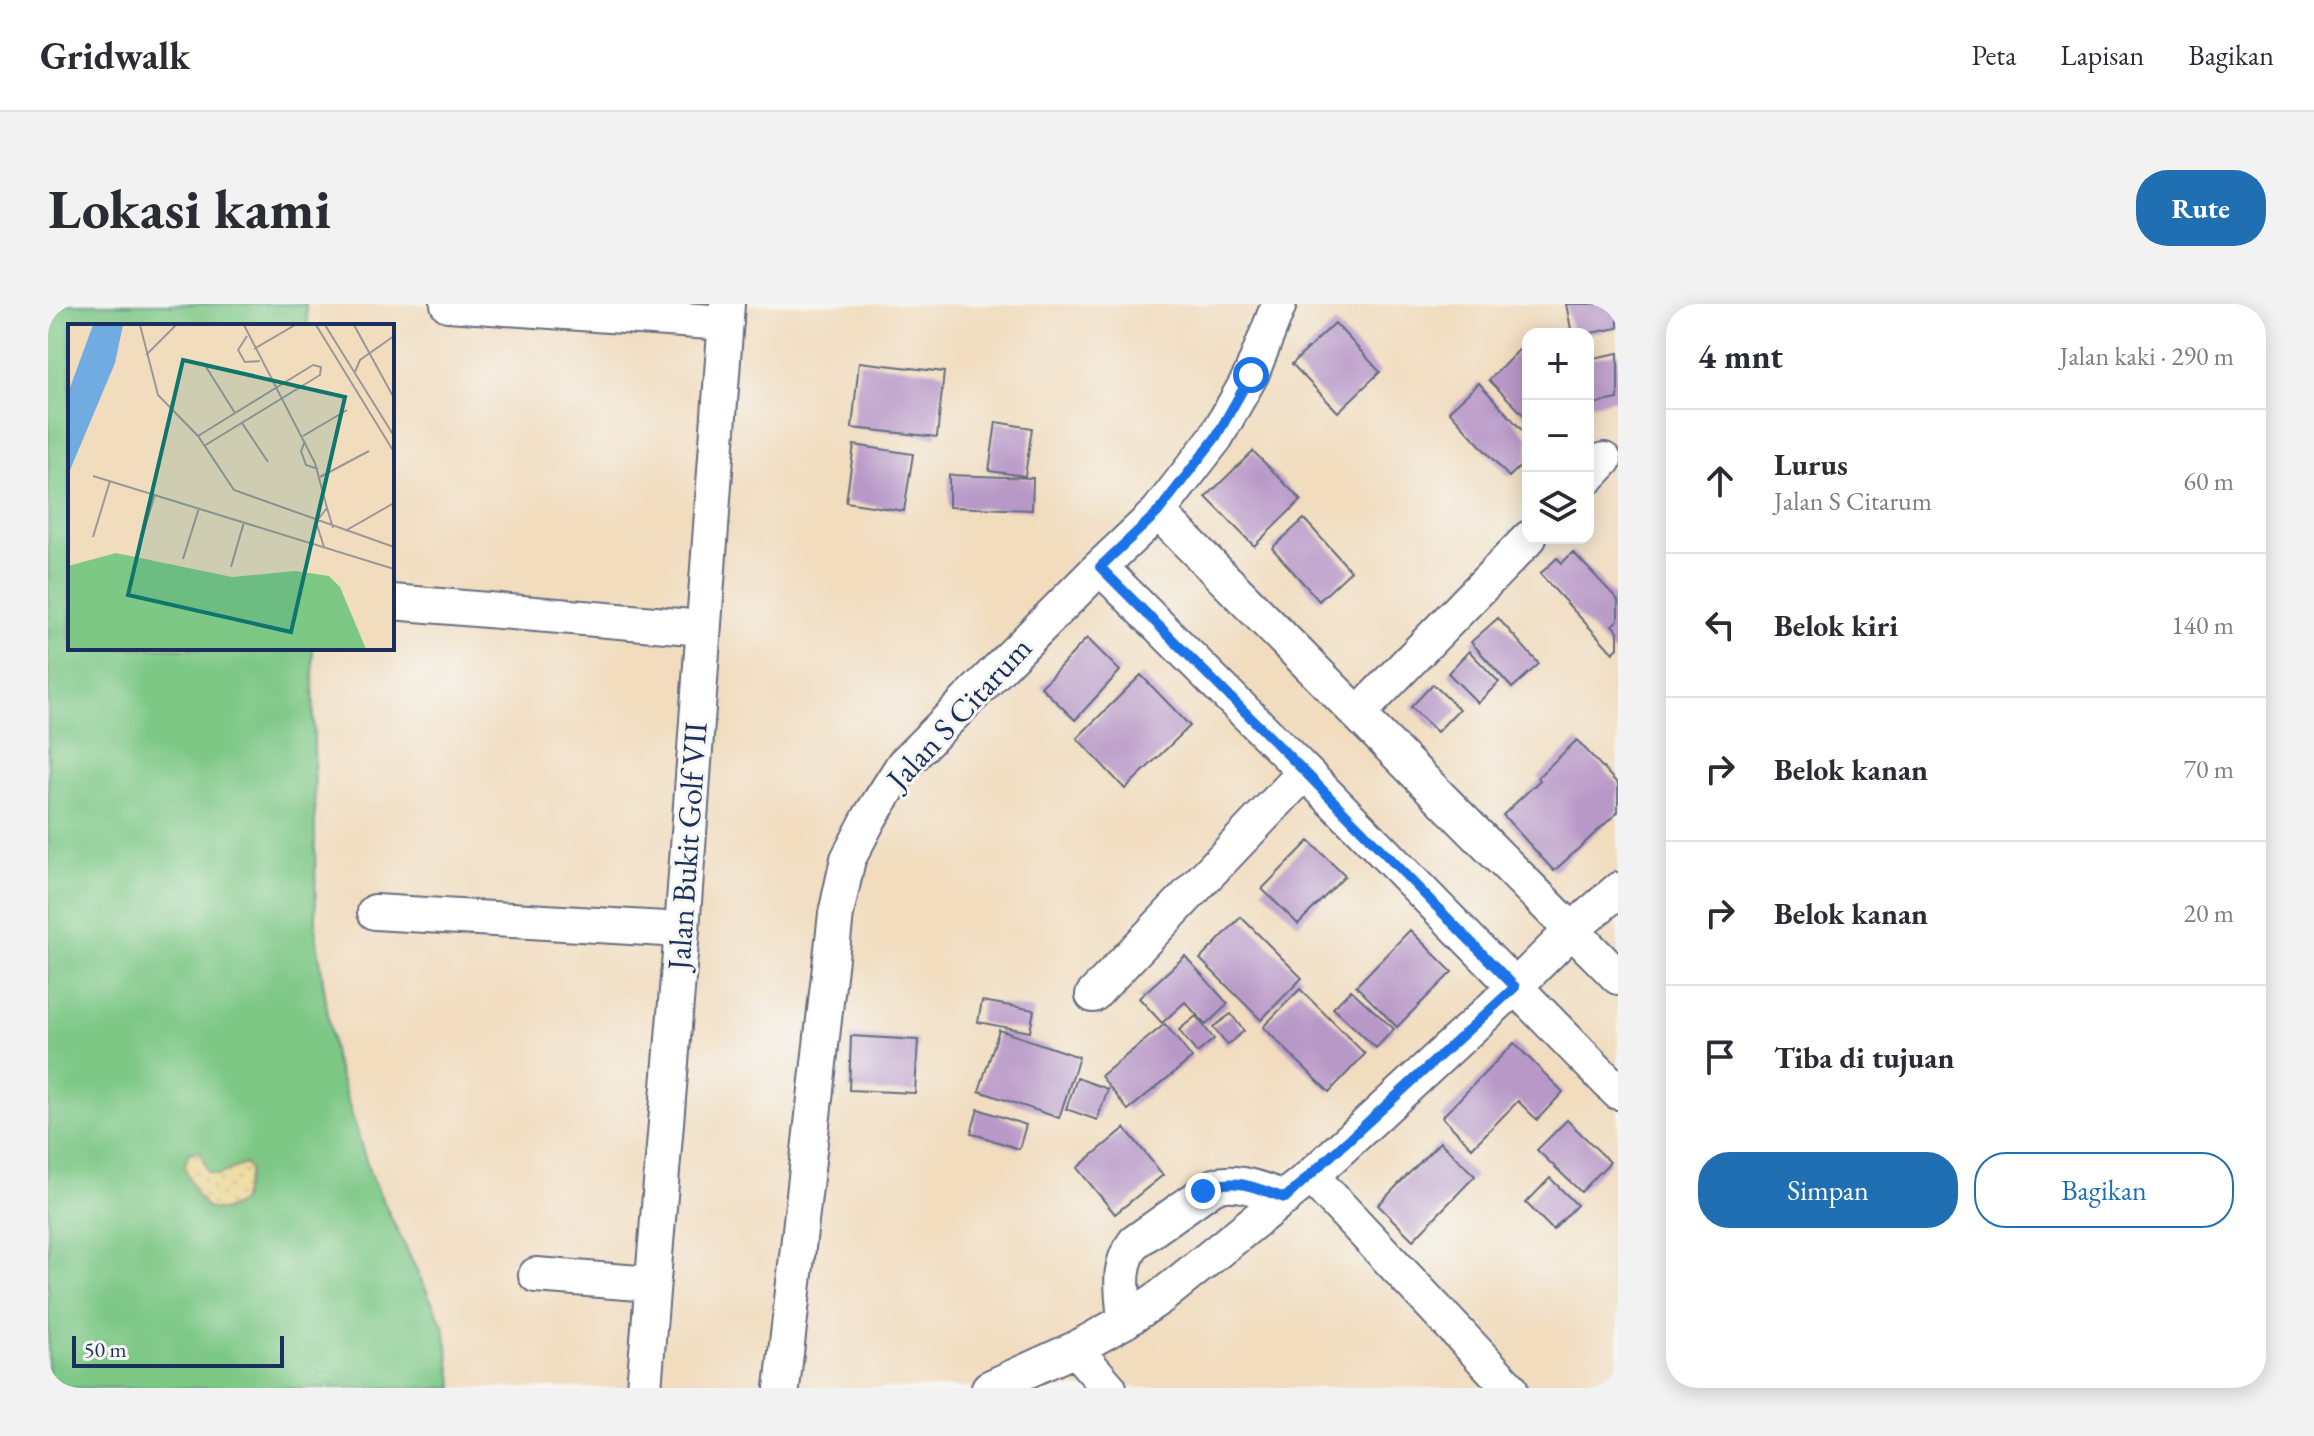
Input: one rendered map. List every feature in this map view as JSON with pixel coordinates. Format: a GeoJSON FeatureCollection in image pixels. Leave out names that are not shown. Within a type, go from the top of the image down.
{"type":"FeatureCollection","features":[{"type":"Feature","properties":{"kind":"street"},"geometry":{"type":"LineString","coordinates":[[448,304],[726,313]]}},
{"type":"Feature","properties":{"kind":"street","name":"Jalan S Citarum"},"geometry":{"type":"LineString","coordinates":[[782,1387],[836,914],[848,859],[903,765],[1158,512],[1216,437],[1251,375],[1279,304]]}},
{"type":"Feature","properties":{"kind":"street","name":"Jalan Bukit Golf VII"},"geometry":{"type":"LineString","coordinates":[[644,1388],[682,930],[726,313]]}},
{"type":"Feature","properties":{"kind":"street"},"geometry":{"type":"LineString","coordinates":[[1158,512],[1618,977]]}},
{"type":"Feature","properties":{"kind":"street"},"geometry":{"type":"LineString","coordinates":[[1358,714],[1523,544]]}},
{"type":"Feature","properties":{"kind":"street"},"geometry":{"type":"LineString","coordinates":[[1100,567],[1618,1092]]}},
{"type":"Feature","properties":{"kind":"street"},"geometry":{"type":"LineString","coordinates":[[394,602],[703,628]]}},
{"type":"Feature","properties":{"kind":"street"},"geometry":{"type":"LineString","coordinates":[[1093,995],[1305,772]]}},
{"type":"Feature","properties":{"kind":"street"},"geometry":{"type":"LineString","coordinates":[[989,1388],[1075,1349],[1162,1296],[1311,1176],[1618,890]]}},
{"type":"Feature","properties":{"kind":"street"},"geometry":{"type":"LineString","coordinates":[[375,912],[682,930]]}},
{"type":"Feature","properties":{"kind":"street"},"geometry":{"type":"LineString","coordinates":[[1311,1176],[1510,1388]]}},
{"type":"Feature","properties":{"kind":"street"},"geometry":{"type":"LineString","coordinates":[[1125,1321],[1123,1265],[1135,1242],[1214,1186],[1226,1182],[1285,1198]]}},
{"type":"Feature","properties":{"kind":"street"},"geometry":{"type":"LineString","coordinates":[[536,1275],[652,1284]]}},
{"type":"Feature","properties":{"kind":"street"},"geometry":{"type":"LineString","coordinates":[[1075,1349],[1109,1388]]}},
{"type":"Feature","properties":{"kind":"green space"},"geometry":{"type":"Polygon","coordinates":[[[48,304],[306,304],[308,324],[68,324],[68,650],[313,650],[316,933],[334,1057],[370,1174],[444,1327],[454,1388],[48,1388],[48,304]]]}},
{"type":"Feature","properties":{"kind":"sand"},"geometry":{"type":"Polygon","coordinates":[[[200,1151],[208,1172],[218,1175],[245,1164],[250,1170],[241,1202],[223,1211],[207,1208],[196,1194],[184,1166],[189,1153],[200,1151]]]}},
{"type":"Feature","properties":{"kind":"building"},"geometry":{"type":"Polygon","coordinates":[[[1566,304],[1618,304],[1618,328],[1594,332],[1594,328],[1571,328],[1566,304]]]}},
{"type":"Feature","properties":{"kind":"building"},"geometry":{"type":"Polygon","coordinates":[[[1335,323],[1380,372],[1338,412],[1292,364],[1335,323]]]}},
{"type":"Feature","properties":{"kind":"building"},"geometry":{"type":"Polygon","coordinates":[[[1522,347],[1522,413],[1489,380],[1522,347]]]}},
{"type":"Feature","properties":{"kind":"building"},"geometry":{"type":"Polygon","coordinates":[[[1618,353],[1618,399],[1594,404],[1594,358],[1618,353]]]}},
{"type":"Feature","properties":{"kind":"building"},"geometry":{"type":"Polygon","coordinates":[[[859,362],[944,372],[937,437],[852,428],[859,362]]]}},
{"type":"Feature","properties":{"kind":"building"},"geometry":{"type":"Polygon","coordinates":[[[1479,383],[1522,430],[1522,465],[1509,477],[1449,411],[1479,383]]]}},
{"type":"Feature","properties":{"kind":"building"},"geometry":{"type":"Polygon","coordinates":[[[996,422],[1032,428],[1025,476],[989,471],[996,422]]]}},
{"type":"Feature","properties":{"kind":"building"},"geometry":{"type":"Polygon","coordinates":[[[854,445],[913,454],[904,511],[846,502],[854,445]]]}},
{"type":"Feature","properties":{"kind":"building"},"geometry":{"type":"Polygon","coordinates":[[[1253,451],[1301,500],[1254,546],[1206,497],[1253,451]]]}},
{"type":"Feature","properties":{"kind":"building"},"geometry":{"type":"Polygon","coordinates":[[[949,475],[1033,478],[1032,510],[949,507],[949,475]]]}},
{"type":"Feature","properties":{"kind":"building"},"geometry":{"type":"Polygon","coordinates":[[[1304,519],[1351,571],[1319,601],[1272,548],[1304,519]]]}},
{"type":"Feature","properties":{"kind":"building"},"geometry":{"type":"Polygon","coordinates":[[[1573,552],[1618,600],[1618,620],[1612,625],[1618,631],[1618,648],[1613,653],[1540,574],[1557,558],[1562,563],[1573,552]]]}},
{"type":"Feature","properties":{"kind":"building"},"geometry":{"type":"Polygon","coordinates":[[[1498,618],[1539,664],[1512,688],[1471,642],[1498,618]]]}},
{"type":"Feature","properties":{"kind":"building"},"geometry":{"type":"Polygon","coordinates":[[[1087,638],[1120,671],[1075,720],[1041,687],[1087,638]]]}},
{"type":"Feature","properties":{"kind":"building"},"geometry":{"type":"Polygon","coordinates":[[[1469,651],[1499,682],[1478,703],[1448,673],[1469,651]]]}},
{"type":"Feature","properties":{"kind":"building"},"geometry":{"type":"Polygon","coordinates":[[[1141,675],[1190,726],[1125,789],[1077,738],[1141,675]]]}},
{"type":"Feature","properties":{"kind":"building"},"geometry":{"type":"Polygon","coordinates":[[[1433,684],[1459,709],[1437,732],[1411,707],[1433,684]]]}},
{"type":"Feature","properties":{"kind":"building"},"geometry":{"type":"Polygon","coordinates":[[[1577,740],[1618,784],[1618,812],[1554,871],[1503,815],[1577,740]]]}},
{"type":"Feature","properties":{"kind":"building"},"geometry":{"type":"Polygon","coordinates":[[[1309,841],[1345,876],[1298,924],[1262,889],[1309,841]]]}},
{"type":"Feature","properties":{"kind":"building"},"geometry":{"type":"Polygon","coordinates":[[[1241,917],[1302,978],[1261,1020],[1200,959],[1241,917]]]}},
{"type":"Feature","properties":{"kind":"building"},"geometry":{"type":"Polygon","coordinates":[[[1410,930],[1452,972],[1397,1027],[1356,986],[1410,930]]]}},
{"type":"Feature","properties":{"kind":"building"},"geometry":{"type":"Polygon","coordinates":[[[1185,956],[1228,1004],[1206,1025],[1185,1002],[1162,1023],[1139,998],[1185,956]]]}},
{"type":"Feature","properties":{"kind":"building"},"geometry":{"type":"Polygon","coordinates":[[[1300,989],[1365,1054],[1329,1092],[1263,1027],[1300,989]]]}},
{"type":"Feature","properties":{"kind":"building"},"geometry":{"type":"Polygon","coordinates":[[[1351,990],[1394,1029],[1376,1048],[1333,1008],[1351,990]]]}},
{"type":"Feature","properties":{"kind":"building"},"geometry":{"type":"Polygon","coordinates":[[[982,1001],[1034,1010],[1030,1032],[978,1022],[982,1001]]]}},
{"type":"Feature","properties":{"kind":"building"},"geometry":{"type":"Polygon","coordinates":[[[1231,1014],[1244,1031],[1227,1045],[1213,1027],[1231,1014]]]}},
{"type":"Feature","properties":{"kind":"building"},"geometry":{"type":"Polygon","coordinates":[[[1196,1016],[1214,1039],[1197,1053],[1179,1030],[1196,1016]]]}},
{"type":"Feature","properties":{"kind":"building"},"geometry":{"type":"Polygon","coordinates":[[[1165,1024],[1192,1058],[1128,1110],[1101,1076],[1165,1024]]]}},
{"type":"Feature","properties":{"kind":"building"},"geometry":{"type":"Polygon","coordinates":[[[999,1030],[1079,1057],[1059,1118],[979,1091],[999,1030]]]}},
{"type":"Feature","properties":{"kind":"building"},"geometry":{"type":"Polygon","coordinates":[[[851,1036],[918,1040],[915,1093],[849,1090],[851,1036]]]}},
{"type":"Feature","properties":{"kind":"building"},"geometry":{"type":"Polygon","coordinates":[[[1514,1043],[1563,1092],[1537,1120],[1518,1101],[1472,1148],[1442,1117],[1514,1043]]]}},
{"type":"Feature","properties":{"kind":"building"},"geometry":{"type":"Polygon","coordinates":[[[1077,1078],[1108,1089],[1097,1120],[1066,1109],[1077,1078]]]}},
{"type":"Feature","properties":{"kind":"building"},"geometry":{"type":"Polygon","coordinates":[[[978,1109],[1026,1125],[1019,1149],[971,1133],[978,1109]]]}},
{"type":"Feature","properties":{"kind":"building"},"geometry":{"type":"Polygon","coordinates":[[[1567,1120],[1610,1162],[1581,1192],[1537,1150],[1567,1120]]]}},
{"type":"Feature","properties":{"kind":"building"},"geometry":{"type":"Polygon","coordinates":[[[1125,1128],[1163,1175],[1115,1214],[1077,1168],[1125,1128]]]}},
{"type":"Feature","properties":{"kind":"building"},"geometry":{"type":"Polygon","coordinates":[[[1440,1142],[1475,1176],[1413,1240],[1378,1205],[1440,1142]]]}},
{"type":"Feature","properties":{"kind":"building"},"geometry":{"type":"Polygon","coordinates":[[[1550,1178],[1577,1205],[1553,1230],[1526,1203],[1550,1178]]]}},
{"type":"Feature","properties":{"kind":"route"},"geometry":{"type":"LineString","coordinates":[[1203,1191],[1226,1182],[1238,1183],[1285,1198],[1515,987],[1100,567],[1158,512],[1216,437],[1251,375]]}}]}
